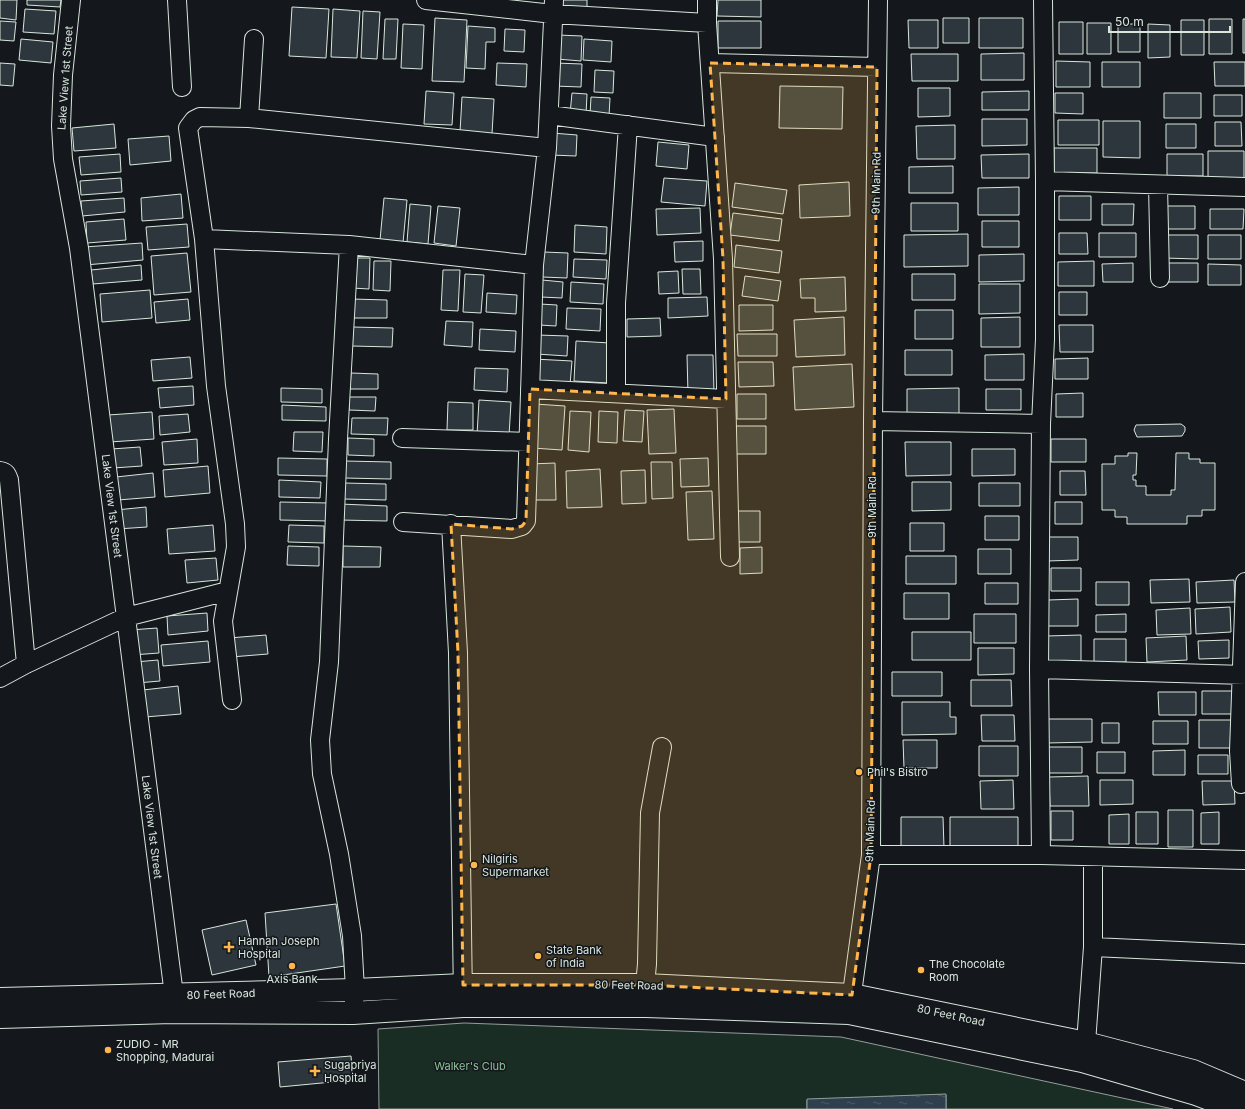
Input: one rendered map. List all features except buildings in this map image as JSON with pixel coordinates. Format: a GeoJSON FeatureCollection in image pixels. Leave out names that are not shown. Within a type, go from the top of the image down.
{"type":"FeatureCollection","features":[{"type":"Feature","properties":{"kind":"main road","name":"80 Feet Road"},"geometry":{"type":"LineString","coordinates":[[0,999],[102,996],[173,1004],[353,1013],[463,996],[645,985],[851,1004],[1086,1042],[1193,1071],[1245,1093]]}},
{"type":"Feature","properties":{"kind":"main road","name":"80 Feet Road"},"geometry":{"type":"LineString","coordinates":[[0,1017],[354,990],[646,1006],[851,1004],[1082,1061],[1196,1094],[1236,1109]]}},
{"type":"Feature","properties":{"kind":"street","name":"Lake View 1st Street"},"geometry":{"type":"LineString","coordinates":[[71,0],[63,75],[61,126],[63,159],[79,248],[173,1004]]}},
{"type":"Feature","properties":{"kind":"street"},"geometry":{"type":"LineString","coordinates":[[176,0],[182,87]]}},
{"type":"Feature","properties":{"kind":"street"},"geometry":{"type":"LineString","coordinates":[[426,0],[554,7],[707,23]]}},
{"type":"Feature","properties":{"kind":"street"},"geometry":{"type":"LineString","coordinates":[[707,0],[707,23],[723,259],[730,557]]}},
{"type":"Feature","properties":{"kind":"street","name":"9th Main Rd"},"geometry":{"type":"LineString","coordinates":[[851,1004],[870,855],[878,0]]}},
{"type":"Feature","properties":{"kind":"street"},"geometry":{"type":"LineString","coordinates":[[1041,855],[1039,669],[1041,424],[1045,339],[1043,0]]}},
{"type":"Feature","properties":{"kind":"street"},"geometry":{"type":"LineString","coordinates":[[403,522],[512,529],[522,526],[526,521],[534,265],[547,148],[554,7]]}},
{"type":"Feature","properties":{"kind":"street"},"geometry":{"type":"LineString","coordinates":[[249,118],[254,39]]}},
{"type":"Feature","properties":{"kind":"street"},"geometry":{"type":"LineString","coordinates":[[710,63],[877,67]]}},
{"type":"Feature","properties":{"kind":"street"},"geometry":{"type":"LineString","coordinates":[[549,115],[715,136]]}},
{"type":"Feature","properties":{"kind":"street"},"geometry":{"type":"LineString","coordinates":[[232,700],[223,621],[236,546],[235,524],[216,386],[204,238],[188,128],[194,120],[200,117],[249,118],[547,148]]}},
{"type":"Feature","properties":{"kind":"street"},"geometry":{"type":"LineString","coordinates":[[616,393],[616,303],[628,125]]}},
{"type":"Feature","properties":{"kind":"street"},"geometry":{"type":"LineString","coordinates":[[1045,181],[1245,187]]}},
{"type":"Feature","properties":{"kind":"street"},"geometry":{"type":"LineString","coordinates":[[1158,185],[1160,278]]}},
{"type":"Feature","properties":{"kind":"street"},"geometry":{"type":"LineString","coordinates":[[204,238],[349,245],[534,265]]}},
{"type":"Feature","properties":{"kind":"street"},"geometry":{"type":"LineString","coordinates":[[349,245],[328,662],[320,740],[322,774],[339,854],[352,936],[354,990],[353,1013]]}},
{"type":"Feature","properties":{"kind":"street"},"geometry":{"type":"LineString","coordinates":[[530,389],[726,399]]}},
{"type":"Feature","properties":{"kind":"street"},"geometry":{"type":"LineString","coordinates":[[873,421],[1041,424]]}},
{"type":"Feature","properties":{"kind":"street"},"geometry":{"type":"LineString","coordinates":[[402,438],[528,442]]}},
{"type":"Feature","properties":{"kind":"street"},"geometry":{"type":"LineString","coordinates":[[0,471],[8,474],[9,480],[26,664]]}},
{"type":"Feature","properties":{"kind":"street"},"geometry":{"type":"LineString","coordinates":[[452,524],[458,653],[463,996]]}},
{"type":"Feature","properties":{"kind":"street"},"geometry":{"type":"LineString","coordinates":[[1242,784],[1239,752],[1243,675],[1245,582]]}},
{"type":"Feature","properties":{"kind":"street"},"geometry":{"type":"LineString","coordinates":[[0,678],[26,664],[126,617],[228,591]]}},
{"type":"Feature","properties":{"kind":"street"},"geometry":{"type":"LineString","coordinates":[[1039,669],[1243,675]]}},
{"type":"Feature","properties":{"kind":"street"},"geometry":{"type":"LineString","coordinates":[[646,1006],[645,985],[647,964],[650,813],[662,747]]}},
{"type":"Feature","properties":{"kind":"street"},"geometry":{"type":"LineString","coordinates":[[870,855],[1041,855],[1245,860]]}},
{"type":"Feature","properties":{"kind":"street"},"geometry":{"type":"LineString","coordinates":[[1086,1042],[1093,947],[1092,857]]}},
{"type":"Feature","properties":{"kind":"street"},"geometry":{"type":"LineString","coordinates":[[1093,947],[1245,954]]}},
{"type":"Feature","properties":{"kind":"highlighted area"},"geometry":{"type":"Polygon","coordinates":[[[710,63],[877,67],[871,855],[852,995],[645,985],[463,985],[458,653],[451,524],[512,529],[522,526],[526,521],[530,389],[726,399],[723,259],[710,63]]]}},
{"type":"Feature","properties":{"kind":"green space","name":"Walker's Club"},"geometry":{"type":"Polygon","coordinates":[[[464,1023],[841,1037],[1173,1109],[946,1109],[946,1095],[807,1100],[807,1109],[379,1109],[378,1029],[464,1023]]]}},
{"type":"Feature","properties":{"kind":"water"},"geometry":{"type":"Polygon","coordinates":[[[946,1094],[946,1109],[807,1109],[807,1099],[946,1094]]]}},
{"type":"Feature","properties":{"kind":"place","name":"Phil's Bistro"},"geometry":{"type":"Point","coordinates":[859,772]}},
{"type":"Feature","properties":{"kind":"place","name":"Nilgiris Supermarket"},"geometry":{"type":"Point","coordinates":[474,865]}},
{"type":"Feature","properties":{"kind":"place","name":"Hannah Joseph Hospital"},"geometry":{"type":"Point","coordinates":[229,947]}},
{"type":"Feature","properties":{"kind":"place","name":"State Bank of India"},"geometry":{"type":"Point","coordinates":[538,956]}},
{"type":"Feature","properties":{"kind":"place","name":"Axis Bank"},"geometry":{"type":"Point","coordinates":[292,966]}},
{"type":"Feature","properties":{"kind":"place","name":"The Chocolate Room"},"geometry":{"type":"Point","coordinates":[921,970]}},
{"type":"Feature","properties":{"kind":"place","name":"ZUDIO - MR Shopping, Madurai"},"geometry":{"type":"Point","coordinates":[108,1050]}},
{"type":"Feature","properties":{"kind":"place","name":"Sugapriya Hospital"},"geometry":{"type":"Point","coordinates":[315,1071]}}]}
